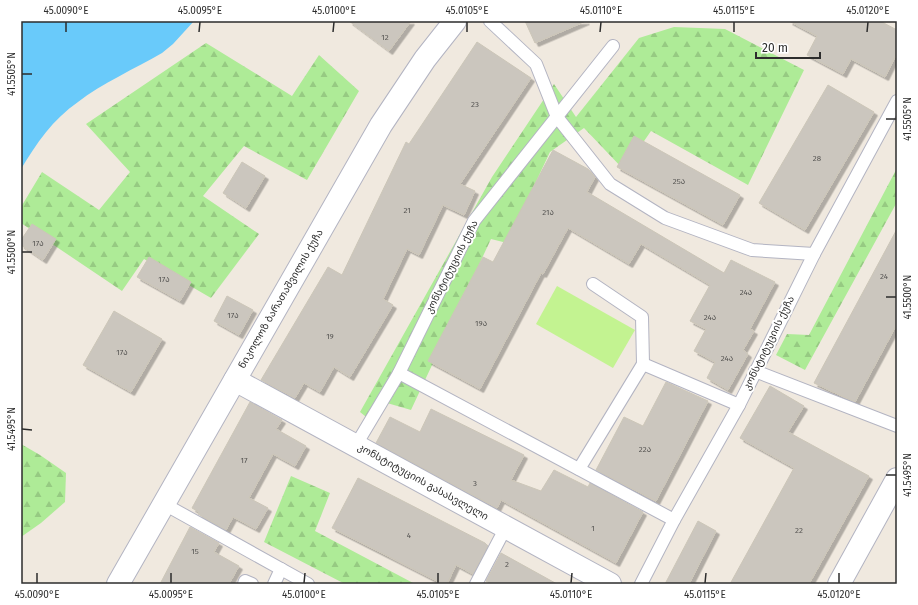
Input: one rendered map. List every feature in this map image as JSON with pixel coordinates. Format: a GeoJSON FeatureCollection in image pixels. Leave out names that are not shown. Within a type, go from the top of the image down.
{"type":"FeatureCollection","features":[{"type":"Feature","properties":{"kind":"street","name":"ნიკოლოზ ბარათაშვილის ქუჩა"},"geometry":{"type":"LineString","coordinates":[[118,584],[380,125],[425,59],[455,21]]}},
{"type":"Feature","properties":{"kind":"street","name":"კონსტიტუციის გასასვლელი"},"geometry":{"type":"LineString","coordinates":[[235,380],[610,584]]}},
{"type":"Feature","properties":{"kind":"street"},"geometry":{"type":"LineString","coordinates":[[839,584],[897,479]]}},
{"type":"Feature","properties":{"kind":"lane"},"geometry":{"type":"LineString","coordinates":[[490,21],[536,64],[557,117],[610,184],[665,218],[752,250],[814,254]]}},
{"type":"Feature","properties":{"kind":"lane","name":"კონსტიტუციის ქუჩა"},"geometry":{"type":"LineString","coordinates":[[356,445],[399,373],[474,221],[613,46]]}},
{"type":"Feature","properties":{"kind":"lane","name":"კონსტიტუციის ქუჩა"},"geometry":{"type":"LineString","coordinates":[[641,584],[674,520],[739,405],[814,254],[897,101]]}},
{"type":"Feature","properties":{"kind":"lane"},"geometry":{"type":"LineString","coordinates":[[579,469],[643,364],[642,317],[593,284]]}},
{"type":"Feature","properties":{"kind":"lane"},"geometry":{"type":"LineString","coordinates":[[643,364],[739,405]]}},
{"type":"Feature","properties":{"kind":"lane"},"geometry":{"type":"LineString","coordinates":[[755,371],[897,426]]}},
{"type":"Feature","properties":{"kind":"lane"},"geometry":{"type":"LineString","coordinates":[[399,373],[674,520]]}},
{"type":"Feature","properties":{"kind":"lane"},"geometry":{"type":"LineString","coordinates":[[164,504],[308,584]]}},
{"type":"Feature","properties":{"kind":"lane"},"geometry":{"type":"LineString","coordinates":[[476,584],[506,527]]}},
{"type":"Feature","properties":{"kind":"lane"},"geometry":{"type":"LineString","coordinates":[[274,584],[281,569]]}},
{"type":"Feature","properties":{"kind":"lane"},"geometry":{"type":"LineString","coordinates":[[244,584],[246,581],[252,584]]}},
{"type":"Feature","properties":{"kind":"green space"},"geometry":{"type":"Polygon","coordinates":[[[674,27],[725,29],[804,70],[748,185],[651,131],[624,170],[584,128],[550,152],[507,243],[491,239],[411,410],[387,403],[375,424],[360,412],[492,177],[554,84],[576,117],[639,38],[674,27]]]}},
{"type":"Feature","properties":{"kind":"green space"},"geometry":{"type":"Polygon","coordinates":[[[206,43],[292,96],[319,55],[359,91],[307,180],[244,146],[203,196],[259,234],[211,298],[144,259],[122,291],[21,223],[21,207],[42,172],[99,210],[130,172],[86,124],[206,43]]]}},
{"type":"Feature","properties":{"kind":"green space"},"geometry":{"type":"Polygon","coordinates":[[[897,168],[897,202],[805,370],[776,355],[787,334],[809,335],[897,168]]]}},
{"type":"Feature","properties":{"kind":"green space"},"geometry":{"type":"Polygon","coordinates":[[[557,286],[635,330],[613,368],[536,324],[557,286]]]}},
{"type":"Feature","properties":{"kind":"green space"},"geometry":{"type":"Polygon","coordinates":[[[21,444],[66,473],[65,502],[41,523],[21,537],[21,444]]]}},
{"type":"Feature","properties":{"kind":"green space"},"geometry":{"type":"Polygon","coordinates":[[[291,476],[330,493],[315,531],[415,584],[345,584],[264,542],[291,476]]]}},
{"type":"Feature","properties":{"kind":"water"},"geometry":{"type":"Polygon","coordinates":[[[21,21],[194,21],[173,44],[162,53],[87,95],[69,109],[46,132],[21,169],[21,21]]]}},
{"type":"Feature","properties":{"kind":"building"},"geometry":{"type":"Polygon","coordinates":[[[349,21],[411,21],[389,51],[349,21]]]}},
{"type":"Feature","properties":{"kind":"building"},"geometry":{"type":"Polygon","coordinates":[[[525,21],[586,21],[535,43],[525,21]]]}},
{"type":"Feature","properties":{"kind":"building"},"geometry":{"type":"Polygon","coordinates":[[[789,21],[880,21],[897,30],[897,53],[885,77],[851,59],[843,74],[807,55],[817,36],[789,21]]]}},
{"type":"Feature","properties":{"kind":"building"},"geometry":{"type":"Polygon","coordinates":[[[477,42],[531,78],[460,184],[475,191],[464,215],[443,205],[419,255],[407,249],[383,299],[393,305],[350,377],[334,367],[320,392],[304,383],[295,398],[261,380],[328,267],[342,275],[406,142],[409,144],[477,42]]]}},
{"type":"Feature","properties":{"kind":"building"},"geometry":{"type":"Polygon","coordinates":[[[828,85],[874,112],[805,230],[759,203],[828,85]]]}},
{"type":"Feature","properties":{"kind":"building"},"geometry":{"type":"Polygon","coordinates":[[[634,136],[740,195],[723,225],[617,167],[634,136]]]}},
{"type":"Feature","properties":{"kind":"building"},"geometry":{"type":"Polygon","coordinates":[[[553,150],[588,169],[595,177],[587,192],[724,273],[731,260],[775,282],[750,329],[754,331],[743,350],[748,354],[728,390],[707,378],[715,362],[694,351],[706,329],[690,321],[710,285],[641,244],[629,264],[568,228],[543,274],[541,273],[480,389],[428,361],[483,257],[493,262],[553,150]]]}},
{"type":"Feature","properties":{"kind":"building"},"geometry":{"type":"Polygon","coordinates":[[[242,162],[265,176],[246,208],[223,193],[242,162]]]}},
{"type":"Feature","properties":{"kind":"building"},"geometry":{"type":"Polygon","coordinates":[[[32,224],[56,239],[43,260],[21,245],[21,240],[32,224]]]}},
{"type":"Feature","properties":{"kind":"building"},"geometry":{"type":"Polygon","coordinates":[[[897,229],[897,324],[855,402],[814,383],[897,229]]]}},
{"type":"Feature","properties":{"kind":"building"},"geometry":{"type":"Polygon","coordinates":[[[149,257],[191,282],[180,301],[137,277],[149,257]]]}},
{"type":"Feature","properties":{"kind":"building"},"geometry":{"type":"Polygon","coordinates":[[[227,296],[253,310],[239,335],[214,321],[227,296]]]}},
{"type":"Feature","properties":{"kind":"building"},"geometry":{"type":"Polygon","coordinates":[[[114,311],[162,339],[131,392],[83,365],[114,311]]]}},
{"type":"Feature","properties":{"kind":"building"},"geometry":{"type":"Polygon","coordinates":[[[666,382],[708,401],[656,501],[596,470],[624,417],[643,426],[666,382]]]}},
{"type":"Feature","properties":{"kind":"building"},"geometry":{"type":"Polygon","coordinates":[[[770,386],[804,406],[788,432],[869,476],[809,584],[730,584],[794,468],[740,438],[770,386]]]}},
{"type":"Feature","properties":{"kind":"building"},"geometry":{"type":"Polygon","coordinates":[[[250,402],[282,420],[276,429],[306,446],[295,466],[273,454],[249,498],[268,508],[256,529],[233,517],[226,530],[198,514],[199,512],[192,508],[250,402]]]}},
{"type":"Feature","properties":{"kind":"building"},"geometry":{"type":"Polygon","coordinates":[[[431,409],[524,455],[511,480],[541,491],[554,470],[588,487],[590,483],[643,512],[616,563],[501,500],[497,508],[376,443],[390,417],[420,432],[431,409]]]}},
{"type":"Feature","properties":{"kind":"building"},"geometry":{"type":"Polygon","coordinates":[[[358,478],[485,543],[488,546],[473,574],[456,565],[447,584],[443,584],[332,528],[358,478]]]}},
{"type":"Feature","properties":{"kind":"building"},"geometry":{"type":"Polygon","coordinates":[[[698,521],[716,531],[689,584],[665,584],[698,521]]]}},
{"type":"Feature","properties":{"kind":"building"},"geometry":{"type":"Polygon","coordinates":[[[190,527],[219,543],[214,552],[239,566],[229,584],[160,584],[190,527]]]}},
{"type":"Feature","properties":{"kind":"building"},"geometry":{"type":"Polygon","coordinates":[[[501,553],[557,584],[492,584],[486,581],[501,553]]]}}]}
